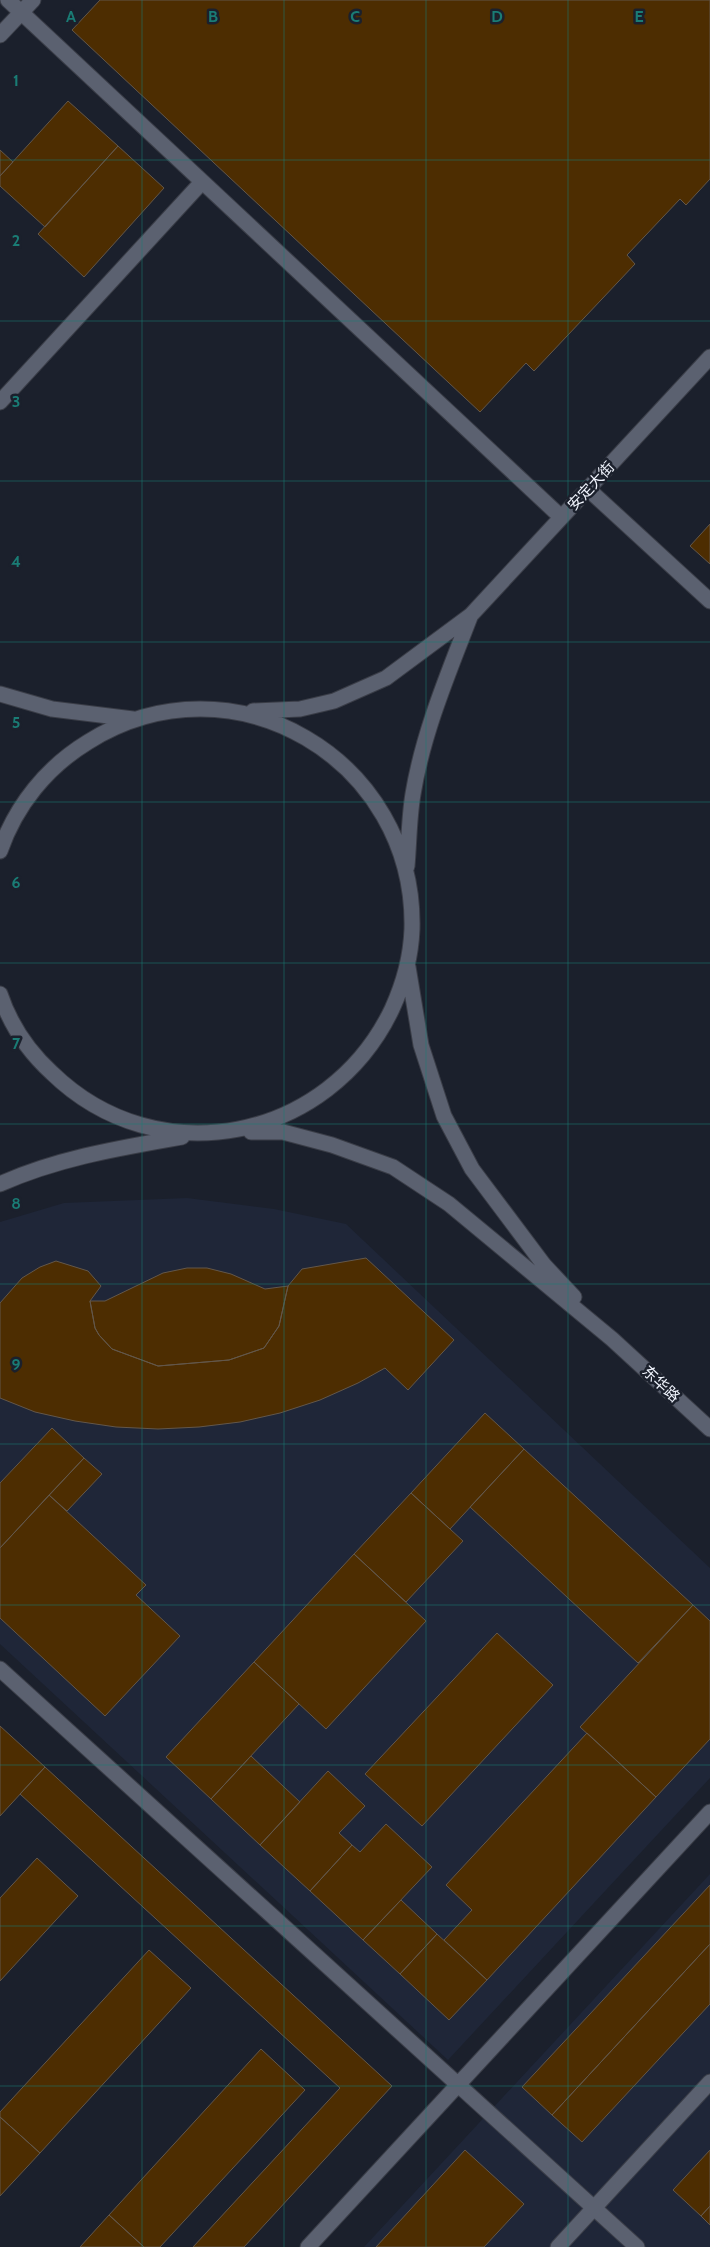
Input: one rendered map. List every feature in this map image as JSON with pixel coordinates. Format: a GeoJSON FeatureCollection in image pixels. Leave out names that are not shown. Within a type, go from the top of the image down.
{"type":"FeatureCollection","features":[{"type":"Feature","properties":{"kind":"street"},"geometry":{"type":"LineString","coordinates":[[8,0],[561,517]]}},
{"type":"Feature","properties":{"kind":"street"},"geometry":{"type":"LineString","coordinates":[[0,35],[33,0]]}},
{"type":"Feature","properties":{"kind":"street"},"geometry":{"type":"LineString","coordinates":[[0,402],[202,182]]}},
{"type":"Feature","properties":{"kind":"street","name":"安定大街"},"geometry":{"type":"LineString","coordinates":[[471,615],[710,357]]}},
{"type":"Feature","properties":{"kind":"street"},"geometry":{"type":"LineString","coordinates":[[588,489],[710,601]]}},
{"type":"Feature","properties":{"kind":"street"},"geometry":{"type":"LineString","coordinates":[[239,712],[300,709],[334,701],[386,678],[471,615]]}},
{"type":"Feature","properties":{"kind":"street"},"geometry":{"type":"LineString","coordinates":[[407,875],[413,795],[424,747],[446,679],[471,615]]}},
{"type":"Feature","properties":{"kind":"street"},"geometry":{"type":"LineString","coordinates":[[0,694],[52,709],[135,719]]}},
{"type":"Feature","properties":{"kind":"street"},"geometry":{"type":"LineString","coordinates":[[0,851],[7,832],[25,801],[46,774],[73,751],[102,733],[135,719],[169,711],[204,708],[239,712],[272,721],[304,735],[333,755],[358,779],[378,805],[394,835],[407,875],[411,899],[412,932],[407,964],[398,996],[384,1027],[365,1054],[342,1078],[316,1099],[290,1113],[262,1124],[232,1131]]}},
{"type":"Feature","properties":{"kind":"street"},"geometry":{"type":"LineString","coordinates":[[407,964],[421,1045],[429,1075],[444,1116],[472,1169],[544,1265],[612,1339]]}},
{"type":"Feature","properties":{"kind":"street"},"geometry":{"type":"LineString","coordinates":[[0,994],[18,1033],[39,1061],[64,1086],[88,1103],[115,1117],[143,1127],[202,1134]]}},
{"type":"Feature","properties":{"kind":"street"},"geometry":{"type":"LineString","coordinates":[[0,1184],[18,1176],[91,1154],[202,1134],[232,1131],[283,1132],[332,1145],[393,1167],[450,1204],[612,1339]]}},
{"type":"Feature","properties":{"kind":"street","name":"东华路"},"geometry":{"type":"LineString","coordinates":[[612,1339],[710,1429]]}},
{"type":"Feature","properties":{"kind":"street"},"geometry":{"type":"LineString","coordinates":[[0,1669],[637,2247]]}},
{"type":"Feature","properties":{"kind":"street"},"geometry":{"type":"LineString","coordinates":[[308,2247],[710,1812]]}},
{"type":"Feature","properties":{"kind":"street"},"geometry":{"type":"LineString","coordinates":[[558,2247],[710,2082]]}},
{"type":"Feature","properties":{"kind":"shaded area"},"geometry":{"type":"Polygon","coordinates":[[[187,1198],[274,1209],[346,1224],[710,1568],[710,1778],[448,2060],[0,1644],[0,1222],[64,1203],[187,1198]]]}},
{"type":"Feature","properties":{"kind":"shaded area"},"geometry":{"type":"Polygon","coordinates":[[[710,1874],[710,2247],[364,2247],[710,1874]]]}},
{"type":"Feature","properties":{"kind":"building"},"geometry":{"type":"Polygon","coordinates":[[[100,0],[710,0],[710,179],[686,205],[680,199],[627,255],[635,264],[534,371],[526,363],[480,412],[72,30],[100,0]]]}},
{"type":"Feature","properties":{"kind":"building"},"geometry":{"type":"Polygon","coordinates":[[[68,101],[118,146],[45,227],[0,186],[0,176],[68,101]]]}},
{"type":"Feature","properties":{"kind":"building"},"geometry":{"type":"Polygon","coordinates":[[[118,146],[164,188],[84,277],[38,234],[118,146]]]}},
{"type":"Feature","properties":{"kind":"building"},"geometry":{"type":"Polygon","coordinates":[[[0,150],[13,162],[0,176],[0,150]]]}},
{"type":"Feature","properties":{"kind":"building"},"geometry":{"type":"Polygon","coordinates":[[[710,524],[710,564],[690,546],[710,524]]]}},
{"type":"Feature","properties":{"kind":"building"},"geometry":{"type":"Polygon","coordinates":[[[366,1258],[454,1340],[408,1390],[385,1368],[358,1383],[320,1400],[280,1413],[240,1422],[158,1429],[116,1427],[75,1421],[35,1412],[0,1398],[0,1303],[22,1278],[40,1267],[56,1261],[88,1271],[101,1286],[90,1301],[95,1328],[99,1335],[112,1349],[158,1366],[229,1360],[264,1348],[279,1326],[288,1286],[302,1269],[366,1258]]]}},
{"type":"Feature","properties":{"kind":"building"},"geometry":{"type":"Polygon","coordinates":[[[187,1268],[207,1268],[231,1274],[265,1289],[288,1286],[279,1326],[264,1348],[229,1360],[158,1366],[112,1349],[99,1335],[95,1328],[90,1301],[105,1301],[163,1273],[187,1268]]]}},
{"type":"Feature","properties":{"kind":"building"},"geometry":{"type":"Polygon","coordinates":[[[485,1413],[524,1449],[450,1529],[411,1493],[485,1413]]]}},
{"type":"Feature","properties":{"kind":"building"},"geometry":{"type":"Polygon","coordinates":[[[52,1428],[84,1458],[0,1548],[0,1483],[52,1428]]]}},
{"type":"Feature","properties":{"kind":"building"},"geometry":{"type":"Polygon","coordinates":[[[524,1449],[693,1605],[638,1663],[470,1507],[524,1449]]]}},
{"type":"Feature","properties":{"kind":"building"},"geometry":{"type":"Polygon","coordinates":[[[84,1458],[102,1474],[67,1511],[49,1495],[84,1458]]]}},
{"type":"Feature","properties":{"kind":"building"},"geometry":{"type":"Polygon","coordinates":[[[411,1493],[463,1541],[406,1602],[354,1554],[411,1493]]]}},
{"type":"Feature","properties":{"kind":"building"},"geometry":{"type":"Polygon","coordinates":[[[49,1495],[146,1585],[136,1595],[180,1636],[105,1716],[0,1618],[0,1548],[49,1495]]]}},
{"type":"Feature","properties":{"kind":"building"},"geometry":{"type":"Polygon","coordinates":[[[354,1554],[426,1621],[326,1729],[254,1662],[354,1554]]]}},
{"type":"Feature","properties":{"kind":"building"},"geometry":{"type":"Polygon","coordinates":[[[693,1605],[710,1621],[710,1739],[656,1797],[580,1727],[693,1605]]]}},
{"type":"Feature","properties":{"kind":"building"},"geometry":{"type":"Polygon","coordinates":[[[497,1633],[553,1685],[422,1826],[365,1774],[497,1633]]]}},
{"type":"Feature","properties":{"kind":"building"},"geometry":{"type":"Polygon","coordinates":[[[254,1662],[299,1704],[211,1799],[166,1757],[254,1662]]]}},
{"type":"Feature","properties":{"kind":"building"},"geometry":{"type":"Polygon","coordinates":[[[0,1726],[45,1767],[0,1816],[0,1726]]]}},
{"type":"Feature","properties":{"kind":"building"},"geometry":{"type":"Polygon","coordinates":[[[587,1733],[656,1797],[487,1980],[444,1940],[472,1910],[446,1885],[587,1733]]]}},
{"type":"Feature","properties":{"kind":"building"},"geometry":{"type":"Polygon","coordinates":[[[251,1756],[300,1802],[260,1845],[211,1799],[251,1756]]]}},
{"type":"Feature","properties":{"kind":"building"},"geometry":{"type":"Polygon","coordinates":[[[45,1767],[392,2086],[244,2247],[193,2247],[340,2088],[20,1794],[45,1767]]]}},
{"type":"Feature","properties":{"kind":"building"},"geometry":{"type":"Polygon","coordinates":[[[328,1771],[365,1806],[339,1833],[352,1845],[310,1891],[260,1845],[328,1771]]]}},
{"type":"Feature","properties":{"kind":"building"},"geometry":{"type":"Polygon","coordinates":[[[386,1824],[432,1867],[363,1940],[310,1891],[352,1845],[360,1852],[386,1824]]]}},
{"type":"Feature","properties":{"kind":"building"},"geometry":{"type":"Polygon","coordinates":[[[37,1858],[78,1896],[0,1981],[0,1898],[37,1858]]]}},
{"type":"Feature","properties":{"kind":"building"},"geometry":{"type":"Polygon","coordinates":[[[710,1885],[710,1944],[552,2115],[522,2087],[710,1885]]]}},
{"type":"Feature","properties":{"kind":"building"},"geometry":{"type":"Polygon","coordinates":[[[401,1900],[437,1934],[400,1974],[363,1940],[401,1900]]]}},
{"type":"Feature","properties":{"kind":"building"},"geometry":{"type":"Polygon","coordinates":[[[437,1934],[487,1980],[449,2020],[400,1974],[437,1934]]]}},
{"type":"Feature","properties":{"kind":"building"},"geometry":{"type":"Polygon","coordinates":[[[710,1944],[710,2004],[582,2142],[552,2115],[710,1944]]]}},
{"type":"Feature","properties":{"kind":"building"},"geometry":{"type":"Polygon","coordinates":[[[149,1950],[191,1988],[40,2153],[0,2117],[0,2112],[149,1950]]]}},
{"type":"Feature","properties":{"kind":"building"},"geometry":{"type":"Polygon","coordinates":[[[261,2049],[305,2090],[160,2247],[144,2247],[109,2215],[261,2049]]]}},
{"type":"Feature","properties":{"kind":"building"},"geometry":{"type":"Polygon","coordinates":[[[0,2117],[40,2153],[0,2196],[0,2117]]]}},
{"type":"Feature","properties":{"kind":"building"},"geometry":{"type":"Polygon","coordinates":[[[465,2150],[524,2204],[484,2247],[376,2247],[465,2150]]]}},
{"type":"Feature","properties":{"kind":"building"},"geometry":{"type":"Polygon","coordinates":[[[710,2150],[710,2206],[701,2216],[673,2190],[710,2150]]]}},
{"type":"Feature","properties":{"kind":"building"},"geometry":{"type":"Polygon","coordinates":[[[710,2206],[710,2225],[701,2216],[710,2206]]]}},
{"type":"Feature","properties":{"kind":"building"},"geometry":{"type":"Polygon","coordinates":[[[109,2215],[144,2247],[80,2247],[109,2215]]]}}]}
